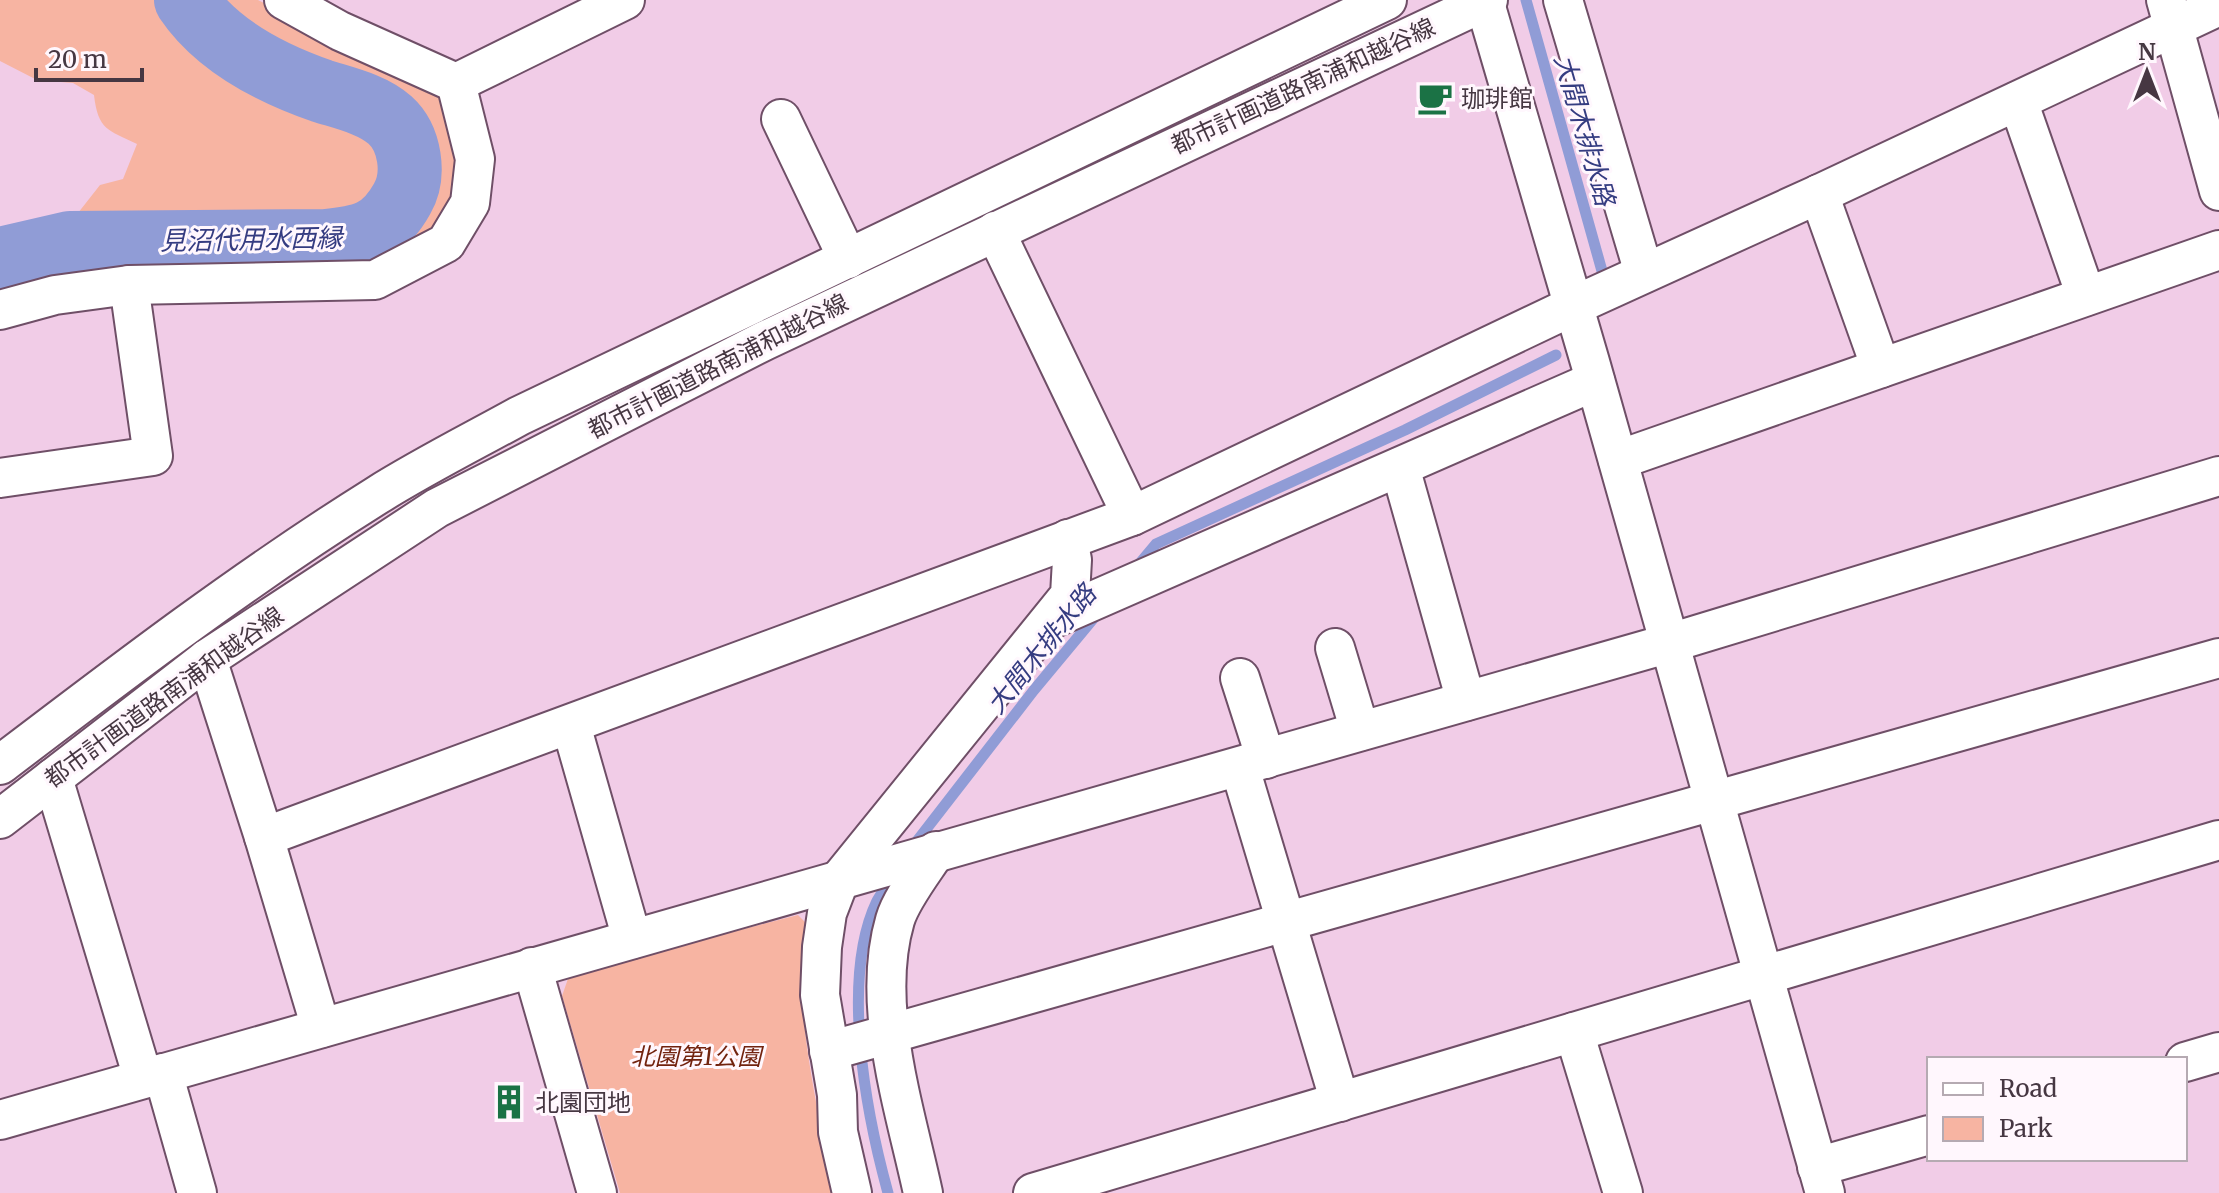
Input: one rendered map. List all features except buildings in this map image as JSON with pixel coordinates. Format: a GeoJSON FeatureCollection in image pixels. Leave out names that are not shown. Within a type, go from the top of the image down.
{"type":"FeatureCollection","features":[{"type":"Feature","properties":{"kind":"street"},"geometry":{"type":"LineString","coordinates":[[284,0],[340,31],[456,83]]}},
{"type":"Feature","properties":{"kind":"street","name":"都市計画道路南浦和越谷線"},"geometry":{"type":"LineString","coordinates":[[0,765],[237,589],[377,495],[519,416],[1387,0]]}},
{"type":"Feature","properties":{"kind":"street"},"geometry":{"type":"LineString","coordinates":[[1485,0],[1582,308],[1593,371],[1821,1180],[1927,1136]]}},
{"type":"Feature","properties":{"kind":"street","name":"都市計画道路南浦和越谷線"},"geometry":{"type":"LineString","coordinates":[[0,819],[207,659],[437,508],[764,341],[1485,0]]}},
{"type":"Feature","properties":{"kind":"street"},"geometry":{"type":"LineString","coordinates":[[1563,0],[1637,276]]}},
{"type":"Feature","properties":{"kind":"street"},"geometry":{"type":"LineString","coordinates":[[456,83],[601,5]]}},
{"type":"Feature","properties":{"kind":"street"},"geometry":{"type":"LineString","coordinates":[[264,837],[1132,516],[1582,308],[1637,276],[2018,101],[2170,14],[2219,6]]}},
{"type":"Feature","properties":{"kind":"street"},"geometry":{"type":"LineString","coordinates":[[2170,14],[2219,191]]}},
{"type":"Feature","properties":{"kind":"street"},"geometry":{"type":"LineString","coordinates":[[0,310],[55,295],[129,285],[375,280],[446,243],[470,203],[475,159],[456,83]]}},
{"type":"Feature","properties":{"kind":"street"},"geometry":{"type":"LineString","coordinates":[[2018,101],[2086,296]]}},
{"type":"Feature","properties":{"kind":"street"},"geometry":{"type":"LineString","coordinates":[[781,119],[848,259]]}},
{"type":"Feature","properties":{"kind":"street"},"geometry":{"type":"LineString","coordinates":[[1819,194],[1881,368]]}},
{"type":"Feature","properties":{"kind":"street"},"geometry":{"type":"LineString","coordinates":[[995,231],[1132,516]]}},
{"type":"Feature","properties":{"kind":"street"},"geometry":{"type":"LineString","coordinates":[[1618,460],[2219,250]]}},
{"type":"Feature","properties":{"kind":"street"},"geometry":{"type":"LineString","coordinates":[[0,478],[153,456],[129,285]]}},
{"type":"Feature","properties":{"kind":"street"},"geometry":{"type":"LineString","coordinates":[[1054,618],[1400,467],[1593,371]]}},
{"type":"Feature","properties":{"kind":"street"},"geometry":{"type":"LineString","coordinates":[[1400,467],[1466,701]]}},
{"type":"Feature","properties":{"kind":"street"},"geometry":{"type":"LineString","coordinates":[[0,1120],[1670,643],[2219,476]]}},
{"type":"Feature","properties":{"kind":"street"},"geometry":{"type":"LineString","coordinates":[[923,1193],[859,1042],[820,995],[827,913],[941,752],[1070,595],[1072,560],[1068,539]]}},
{"type":"Feature","properties":{"kind":"street"},"geometry":{"type":"LineString","coordinates":[[1335,648],[1360,731]]}},
{"type":"Feature","properties":{"kind":"street"},"geometry":{"type":"LineString","coordinates":[[859,1042],[2219,658]]}},
{"type":"Feature","properties":{"kind":"street"},"geometry":{"type":"LineString","coordinates":[[207,659],[321,1028]]}},
{"type":"Feature","properties":{"kind":"street"},"geometry":{"type":"LineString","coordinates":[[1240,678],[1253,764],[1285,922],[1340,1102]]}},
{"type":"Feature","properties":{"kind":"street"},"geometry":{"type":"LineString","coordinates":[[571,725],[632,939]]}},
{"type":"Feature","properties":{"kind":"street"},"geometry":{"type":"LineString","coordinates":[[53,778],[153,1076],[197,1193]]}},
{"type":"Feature","properties":{"kind":"street"},"geometry":{"type":"LineString","coordinates":[[1033,1193],[1116,1181],[1340,1102],[2219,840]]}},
{"type":"Feature","properties":{"kind":"street"},"geometry":{"type":"LineString","coordinates":[[852,1193],[838,1132],[837,1095],[859,1042],[888,954],[895,917],[927,854]]}},
{"type":"Feature","properties":{"kind":"street"},"geometry":{"type":"LineString","coordinates":[[532,967],[597,1193]]}},
{"type":"Feature","properties":{"kind":"street"},"geometry":{"type":"LineString","coordinates":[[1574,1032],[1623,1193]]}},
{"type":"Feature","properties":{"kind":"street"},"geometry":{"type":"LineString","coordinates":[[2187,1061],[2219,1052]]}},
{"type":"Feature","properties":{"kind":"green space"},"geometry":{"type":"Polygon","coordinates":[[[0,0],[258,0],[432,88],[451,110],[451,145],[459,167],[452,185],[450,212],[426,235],[371,255],[286,254],[161,262],[103,254],[78,258],[65,254],[57,229],[78,213],[100,185],[123,179],[137,144],[106,127],[98,115],[94,95],[73,83],[37,80],[0,61],[0,0]]]}},
{"type":"Feature","properties":{"kind":"green space","name":"北園第1公園"},"geometry":{"type":"Polygon","coordinates":[[[798,915],[810,927],[803,951],[804,1019],[808,1057],[834,1193],[620,1193],[562,996],[570,973],[798,915]]]}},
{"type":"Feature","properties":{"kind":"waterway","name":"見沼代用水西縁"},"geometry":{"type":"LineString","coordinates":[[0,259],[70,243],[326,241],[371,231],[395,210],[406,189],[410,168],[402,137],[390,120],[366,106],[302,84],[246,56],[213,31],[186,0]]}},
{"type":"Feature","properties":{"kind":"waterway","name":"大間木排水路"},"geometry":{"type":"LineString","coordinates":[[1526,0],[1602,271]]}},
{"type":"Feature","properties":{"kind":"waterway","name":"大間木排水路"},"geometry":{"type":"LineString","coordinates":[[1135,569],[1156,544],[1405,430],[1556,355]]}},
{"type":"Feature","properties":{"kind":"waterway","name":"大間木排水路"},"geometry":{"type":"LineString","coordinates":[[910,850],[1098,613]]}},
{"type":"Feature","properties":{"kind":"waterway","name":"大間木排水路"},"geometry":{"type":"LineString","coordinates":[[888,1193],[865,1086],[858,1006],[866,932],[877,901],[894,875]]}},
{"type":"Feature","properties":{"kind":"place","name":"珈琲館"},"geometry":{"type":"Point","coordinates":[1435,98]}},
{"type":"Feature","properties":{"kind":"place","name":"北園団地"},"geometry":{"type":"Point","coordinates":[509,1102]}}]}
